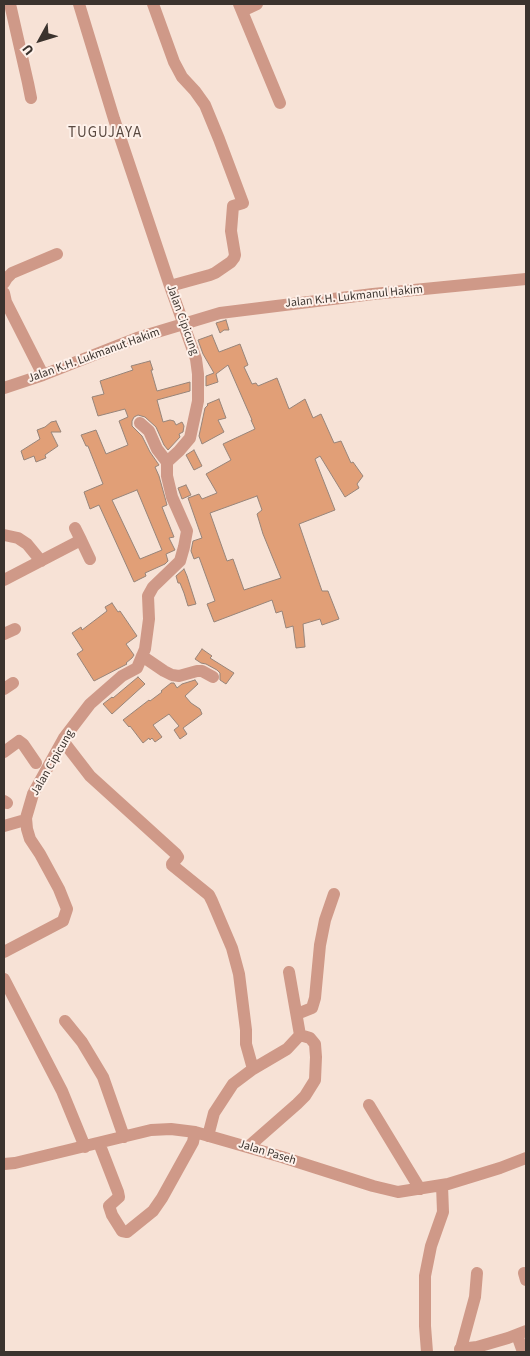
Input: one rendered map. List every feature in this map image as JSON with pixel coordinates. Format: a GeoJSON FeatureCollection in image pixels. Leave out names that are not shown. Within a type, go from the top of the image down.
{"type":"FeatureCollection","features":[{"type":"Feature","properties":{"kind":"street"},"geometry":{"type":"LineString","coordinates":[[10,4],[31,98]]}},
{"type":"Feature","properties":{"kind":"street","name":"Jalan Cipicung"},"geometry":{"type":"LineString","coordinates":[[27,816],[33,794],[63,741],[90,704],[122,676],[137,668],[145,649],[149,620],[148,596],[153,587],[180,560],[187,531],[172,496],[167,476],[167,462],[180,451],[190,438],[198,401],[196,359],[114,120],[79,4]]}},
{"type":"Feature","properties":{"kind":"street"},"geometry":{"type":"LineString","coordinates":[[153,4],[174,62],[182,77],[205,105],[243,203],[233,206],[231,231],[235,255],[231,262],[218,272],[170,286]]}},
{"type":"Feature","properties":{"kind":"street"},"geometry":{"type":"LineString","coordinates":[[257,4],[240,7],[280,103]]}},
{"type":"Feature","properties":{"kind":"street"},"geometry":{"type":"LineString","coordinates":[[4,283],[6,278],[12,273],[57,254]]}},
{"type":"Feature","properties":{"kind":"street","name":"Jalan K.H. Lukmanul Hakim"},"geometry":{"type":"LineString","coordinates":[[184,324],[220,313],[373,294],[526,279]]}},
{"type":"Feature","properties":{"kind":"street"},"geometry":{"type":"LineString","coordinates":[[4,293],[6,302],[43,375]]}},
{"type":"Feature","properties":{"kind":"street","name":"Jalan K.H. Lukmanut Hakim"},"geometry":{"type":"LineString","coordinates":[[4,388],[43,375],[137,338],[184,324]]}},
{"type":"Feature","properties":{"kind":"street"},"geometry":{"type":"LineString","coordinates":[[140,423],[149,431],[167,462]]}},
{"type":"Feature","properties":{"kind":"street"},"geometry":{"type":"LineString","coordinates":[[76,528],[90,559]]}},
{"type":"Feature","properties":{"kind":"street"},"geometry":{"type":"LineString","coordinates":[[4,535],[18,538],[27,544],[41,561]]}},
{"type":"Feature","properties":{"kind":"street"},"geometry":{"type":"LineString","coordinates":[[4,580],[80,540]]}},
{"type":"Feature","properties":{"kind":"street"},"geometry":{"type":"LineString","coordinates":[[142,656],[164,672],[172,675],[179,676],[202,671],[213,677]]}},
{"type":"Feature","properties":{"kind":"street"},"geometry":{"type":"LineString","coordinates":[[63,741],[90,776],[176,854],[178,857],[172,865],[209,895],[232,948],[239,974],[246,1044],[253,1069]]}},
{"type":"Feature","properties":{"kind":"street"},"geometry":{"type":"LineString","coordinates":[[4,752],[19,742],[23,744],[36,764]]}},
{"type":"Feature","properties":{"kind":"street"},"geometry":{"type":"LineString","coordinates":[[4,826],[27,816],[30,839],[59,889],[67,909],[63,921],[4,952]]}},
{"type":"Feature","properties":{"kind":"street"},"geometry":{"type":"LineString","coordinates":[[296,1014],[312,1008],[315,998],[320,945],[325,920],[334,894]]}},
{"type":"Feature","properties":{"kind":"street"},"geometry":{"type":"LineString","coordinates":[[289,972],[300,1035]]}},
{"type":"Feature","properties":{"kind":"street"},"geometry":{"type":"LineString","coordinates":[[4,979],[62,1091],[85,1146]]}},
{"type":"Feature","properties":{"kind":"street"},"geometry":{"type":"LineString","coordinates":[[65,1021],[82,1042],[103,1077],[124,1137]]}},
{"type":"Feature","properties":{"kind":"street"},"geometry":{"type":"LineString","coordinates":[[208,1136],[214,1113],[233,1084],[253,1069],[287,1049],[300,1035]]}},
{"type":"Feature","properties":{"kind":"street"},"geometry":{"type":"LineString","coordinates":[[248,1147],[306,1096],[315,1080],[315,1044],[310,1038],[300,1035]]}},
{"type":"Feature","properties":{"kind":"street"},"geometry":{"type":"LineString","coordinates":[[369,1105],[420,1189]]}},
{"type":"Feature","properties":{"kind":"street","name":"Jalan Paseh"},"geometry":{"type":"LineString","coordinates":[[4,1164],[15,1163],[151,1130],[171,1128],[195,1132],[398,1192],[442,1185],[500,1168],[526,1158]]}},
{"type":"Feature","properties":{"kind":"street"},"geometry":{"type":"LineString","coordinates":[[99,1143],[119,1197],[109,1206],[122,1231],[128,1232],[154,1211],[193,1142],[195,1132]]}},
{"type":"Feature","properties":{"kind":"street"},"geometry":{"type":"LineString","coordinates":[[427,1352],[424,1326],[425,1276],[443,1212],[442,1185]]}},
{"type":"Feature","properties":{"kind":"street"},"geometry":{"type":"LineString","coordinates":[[477,1273],[475,1297],[460,1350],[477,1348],[522,1333],[522,1352]]}},
{"type":"Feature","properties":{"kind":"building"},"geometry":{"type":"Polygon","coordinates":[[[226,320],[229,330],[224,330],[220,333],[216,323],[226,320]]]}},
{"type":"Feature","properties":{"kind":"building"},"geometry":{"type":"Polygon","coordinates":[[[212,335],[219,352],[240,344],[248,365],[244,367],[252,384],[256,383],[258,386],[277,378],[289,409],[305,399],[313,418],[321,414],[334,443],[341,441],[351,463],[353,462],[363,476],[357,484],[359,488],[345,497],[320,456],[315,459],[335,510],[299,524],[322,591],[328,591],[339,619],[322,625],[320,619],[303,624],[305,647],[296,648],[293,626],[286,628],[282,611],[276,613],[272,600],[214,622],[207,604],[215,601],[199,557],[194,559],[191,551],[193,541],[202,538],[188,498],[199,494],[202,499],[217,493],[206,474],[231,460],[223,444],[255,429],[228,365],[216,374],[218,382],[206,386],[206,376],[214,373],[203,354],[198,340],[212,335]],[[257,496],[210,513],[227,561],[233,559],[244,590],[281,578],[257,514],[262,510],[257,496]]]}},
{"type":"Feature","properties":{"kind":"building"},"geometry":{"type":"Polygon","coordinates":[[[150,361],[157,391],[190,382],[190,391],[157,400],[163,422],[170,420],[174,421],[176,425],[182,422],[184,426],[183,432],[179,434],[180,437],[168,450],[156,427],[145,417],[138,415],[132,421],[132,426],[142,436],[159,465],[155,467],[167,505],[162,507],[174,537],[169,538],[175,550],[166,554],[168,561],[165,564],[145,573],[146,576],[134,582],[99,505],[90,509],[84,492],[103,484],[88,446],[86,446],[81,435],[96,430],[106,454],[128,445],[119,421],[128,417],[125,409],[98,416],[92,397],[104,394],[100,381],[133,370],[131,366],[150,361]],[[137,490],[112,500],[140,559],[162,550],[137,490]]]}},
{"type":"Feature","properties":{"kind":"building"},"geometry":{"type":"Polygon","coordinates":[[[219,399],[226,418],[218,420],[224,432],[202,444],[199,436],[205,408],[207,404],[219,399]]]}},
{"type":"Feature","properties":{"kind":"building"},"geometry":{"type":"Polygon","coordinates":[[[56,421],[61,432],[51,432],[58,446],[45,455],[46,458],[36,462],[34,456],[24,460],[21,451],[40,439],[37,430],[56,421]]]}},
{"type":"Feature","properties":{"kind":"building"},"geometry":{"type":"Polygon","coordinates":[[[194,450],[202,466],[194,470],[186,455],[194,450]]]}},
{"type":"Feature","properties":{"kind":"building"},"geometry":{"type":"Polygon","coordinates":[[[186,485],[191,495],[182,499],[178,488],[186,485]]]}},
{"type":"Feature","properties":{"kind":"building"},"geometry":{"type":"Polygon","coordinates":[[[184,569],[196,604],[188,606],[176,576],[184,569]]]}},
{"type":"Feature","properties":{"kind":"building"},"geometry":{"type":"Polygon","coordinates":[[[112,603],[118,612],[120,611],[137,636],[126,644],[134,655],[127,664],[94,681],[77,654],[83,650],[72,633],[81,627],[82,630],[107,611],[105,607],[112,603]]]}},
{"type":"Feature","properties":{"kind":"building"},"geometry":{"type":"Polygon","coordinates":[[[202,649],[212,656],[210,658],[234,673],[226,684],[220,680],[220,673],[217,670],[195,659],[202,649]]]}},
{"type":"Feature","properties":{"kind":"building"},"geometry":{"type":"Polygon","coordinates":[[[138,677],[145,684],[112,714],[103,704],[138,677]]]}},
{"type":"Feature","properties":{"kind":"building"},"geometry":{"type":"Polygon","coordinates":[[[195,680],[198,684],[185,696],[200,709],[202,714],[183,728],[187,734],[180,739],[174,730],[179,726],[169,714],[153,725],[162,737],[155,742],[152,738],[150,740],[149,738],[143,743],[123,720],[162,692],[171,683],[174,683],[177,688],[182,684],[195,680]]]}},
{"type":"Feature","properties":{"kind":"district","name":"TUGUJAYA"},"geometry":{"type":"Point","coordinates":[105,134]}}]}
